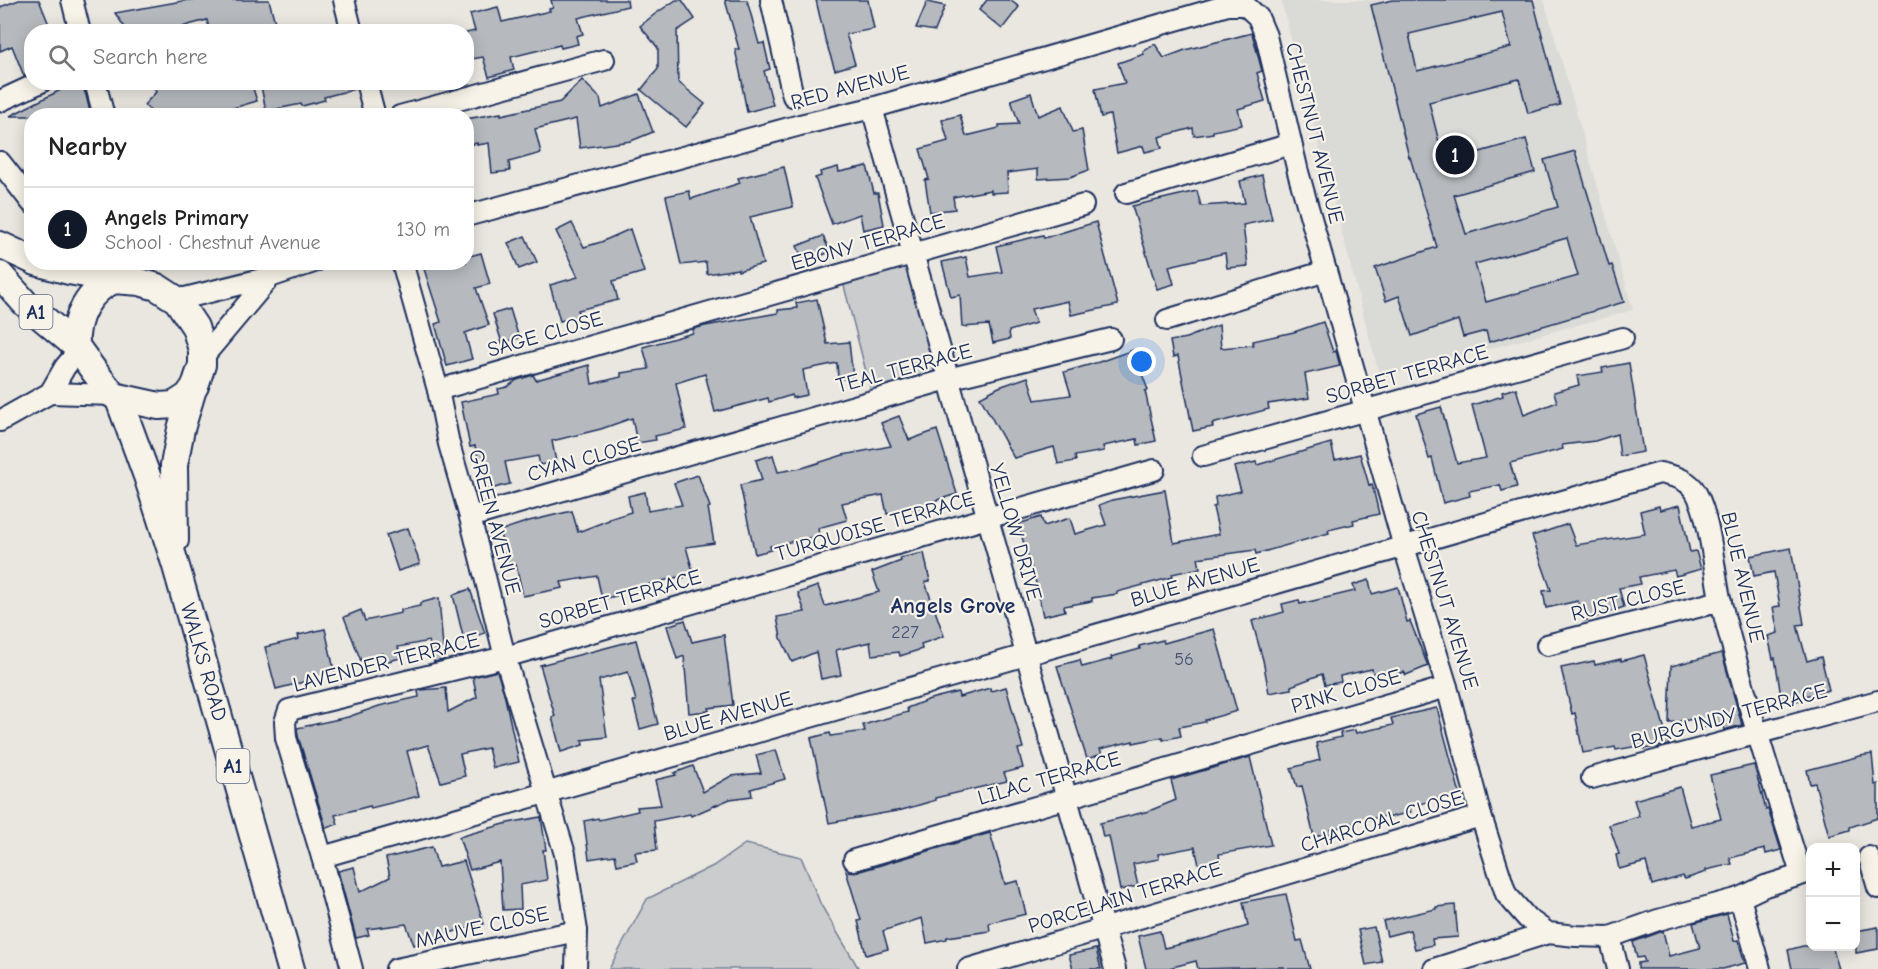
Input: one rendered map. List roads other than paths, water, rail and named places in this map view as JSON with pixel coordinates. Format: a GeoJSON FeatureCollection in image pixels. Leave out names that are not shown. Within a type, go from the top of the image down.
{"type":"FeatureCollection","features":[{"type":"Feature","properties":{"kind":"main road"},"geometry":{"type":"LineString","coordinates":[[0,244],[24,256]]}},
{"type":"Feature","properties":{"kind":"main road","name":"A1"},"geometry":{"type":"LineString","coordinates":[[65,270],[119,280]]}},
{"type":"Feature","properties":{"kind":"main road","name":"A1"},"geometry":{"type":"LineString","coordinates":[[0,275],[25,303],[78,348]]}},
{"type":"Feature","properties":{"kind":"main road"},"geometry":{"type":"LineString","coordinates":[[119,280],[140,282],[157,287],[177,300],[199,337],[202,350],[200,377],[192,392],[174,405],[159,406],[115,396],[78,348],[75,339],[81,313],[88,299],[101,286],[119,280]]}},
{"type":"Feature","properties":{"kind":"main road","name":"WALKS ROAD"},"geometry":{"type":"LineString","coordinates":[[175,563],[174,465],[181,429],[192,392]]}},
{"type":"Feature","properties":{"kind":"main road","name":"WALKS ROAD"},"geometry":{"type":"LineString","coordinates":[[115,396],[147,476],[175,563],[291,969]]}},
{"type":"Feature","properties":{"kind":"street"},"geometry":{"type":"LineString","coordinates":[[72,0],[78,24]]}},
{"type":"Feature","properties":{"kind":"street"},"geometry":{"type":"LineString","coordinates":[[344,0],[350,24]]}},
{"type":"Feature","properties":{"kind":"street"},"geometry":{"type":"LineString","coordinates":[[771,0],[794,96]]}},
{"type":"Feature","properties":{"kind":"street","name":"RED AVENUE"},"geometry":{"type":"LineString","coordinates":[[474,214],[800,125],[872,108],[1228,4],[1245,6]]}},
{"type":"Feature","properties":{"kind":"street","name":"CHESTNUT AVENUE"},"geometry":{"type":"LineString","coordinates":[[1245,6],[1257,17],[1266,36],[1291,144],[1326,271],[1404,547],[1447,687],[1481,816],[1506,894],[1527,918],[1548,933]]}},
{"type":"Feature","properties":{"kind":"street"},"geometry":{"type":"LineString","coordinates":[[429,108],[604,60]]}},
{"type":"Feature","properties":{"kind":"street"},"geometry":{"type":"LineString","coordinates":[[0,101],[24,90]]}},
{"type":"Feature","properties":{"kind":"street"},"geometry":{"type":"LineString","coordinates":[[97,90],[102,108]]}},
{"type":"Feature","properties":{"kind":"street"},"geometry":{"type":"LineString","coordinates":[[368,90],[373,108]]}},
{"type":"Feature","properties":{"kind":"street","name":"YELLOW DRIVE"},"geometry":{"type":"LineString","coordinates":[[872,108],[1115,969]]}},
{"type":"Feature","properties":{"kind":"street"},"geometry":{"type":"LineString","coordinates":[[1126,193],[1291,144]]}},
{"type":"Feature","properties":{"kind":"street"},"geometry":{"type":"LineString","coordinates":[[0,162],[24,193]]}},
{"type":"Feature","properties":{"kind":"street","name":"EBONY TERRACE"},"geometry":{"type":"LineString","coordinates":[[666,324],[1083,205]]}},
{"type":"Feature","properties":{"kind":"street"},"geometry":{"type":"LineString","coordinates":[[177,300],[291,270]]}},
{"type":"Feature","properties":{"kind":"street","name":"GREEN AVENUE"},"geometry":{"type":"LineString","coordinates":[[404,270],[438,390],[448,444],[470,517],[506,657],[565,854],[577,931],[576,969]]}},
{"type":"Feature","properties":{"kind":"street"},"geometry":{"type":"LineString","coordinates":[[1167,320],[1326,271]]}},
{"type":"Feature","properties":{"kind":"street"},"geometry":{"type":"LineString","coordinates":[[202,358],[270,277]]}},
{"type":"Feature","properties":{"kind":"street","name":"SAGE CLOSE"},"geometry":{"type":"LineString","coordinates":[[438,390],[666,324]]}},
{"type":"Feature","properties":{"kind":"street","name":"SORBET TERRACE"},"geometry":{"type":"LineString","coordinates":[[1203,456],[1623,338]]}},
{"type":"Feature","properties":{"kind":"street","name":"TEAL TERRACE"},"geometry":{"type":"LineString","coordinates":[[711,447],[948,379],[1111,339]]}},
{"type":"Feature","properties":{"kind":"street"},"geometry":{"type":"LineString","coordinates":[[0,421],[50,393],[78,348]]}},
{"type":"Feature","properties":{"kind":"street"},"geometry":{"type":"LineString","coordinates":[[50,393],[115,396]]}},
{"type":"Feature","properties":{"kind":"street","name":"CYAN CLOSE"},"geometry":{"type":"LineString","coordinates":[[470,517],[711,447]]}},
{"type":"Feature","properties":{"kind":"street","name":"TURQUOISE TERRACE"},"geometry":{"type":"LineString","coordinates":[[747,588],[1154,470]]}},
{"type":"Feature","properties":{"kind":"street","name":"BLUE AVENUE"},"geometry":{"type":"LineString","coordinates":[[322,857],[1660,473],[1679,477],[1693,489],[1704,512],[1721,601],[1758,733],[1806,873]]}},
{"type":"Feature","properties":{"kind":"street","name":"SORBET TERRACE"},"geometry":{"type":"LineString","coordinates":[[506,657],[747,588]]}},
{"type":"Feature","properties":{"kind":"street","name":"RUST CLOSE"},"geometry":{"type":"LineString","coordinates":[[1547,645],[1721,601]]}},
{"type":"Feature","properties":{"kind":"street","name":"LAVENDER TERRACE"},"geometry":{"type":"LineString","coordinates":[[322,857],[286,738],[285,722],[289,710],[506,657]]}},
{"type":"Feature","properties":{"kind":"street","name":"PINK CLOSE"},"geometry":{"type":"LineString","coordinates":[[1258,742],[1447,687]]}},
{"type":"Feature","properties":{"kind":"street","name":"BURGUNDY TERRACE"},"geometry":{"type":"LineString","coordinates":[[1592,778],[1878,701]]}},
{"type":"Feature","properties":{"kind":"street","name":"LILAC TERRACE"},"geometry":{"type":"LineString","coordinates":[[854,860],[1258,742]]}},
{"type":"Feature","properties":{"kind":"street","name":"CHARCOAL CLOSE"},"geometry":{"type":"LineString","coordinates":[[1296,872],[1481,816]]}},
{"type":"Feature","properties":{"kind":"street"},"geometry":{"type":"LineString","coordinates":[[322,857],[351,969]]}},
{"type":"Feature","properties":{"kind":"street"},"geometry":{"type":"LineString","coordinates":[[1868,857],[1878,888]]}},
{"type":"Feature","properties":{"kind":"street","name":"PORCELAIN TERRACE"},"geometry":{"type":"LineString","coordinates":[[968,969],[1296,872]]}},
{"type":"Feature","properties":{"kind":"street"},"geometry":{"type":"LineString","coordinates":[[1434,969],[1548,933],[1610,937],[1658,920],[1740,898],[1765,886],[1806,873]]}},
{"type":"Feature","properties":{"kind":"street"},"geometry":{"type":"LineString","coordinates":[[1740,898],[1760,969]]}},
{"type":"Feature","properties":{"kind":"street","name":"MAUVE CLOSE"},"geometry":{"type":"LineString","coordinates":[[396,969],[577,931]]}},
{"type":"Feature","properties":{"kind":"street"},"geometry":{"type":"LineString","coordinates":[[1610,937],[1618,969]]}},
{"type":"Feature","properties":{"kind":"place","name":"Angels Primary"},"geometry":{"type":"Point","coordinates":[1455,155]}},
{"type":"Feature","properties":{"kind":"district","name":"Angels Grove"},"geometry":{"type":"Point","coordinates":[953,606]}}]}
